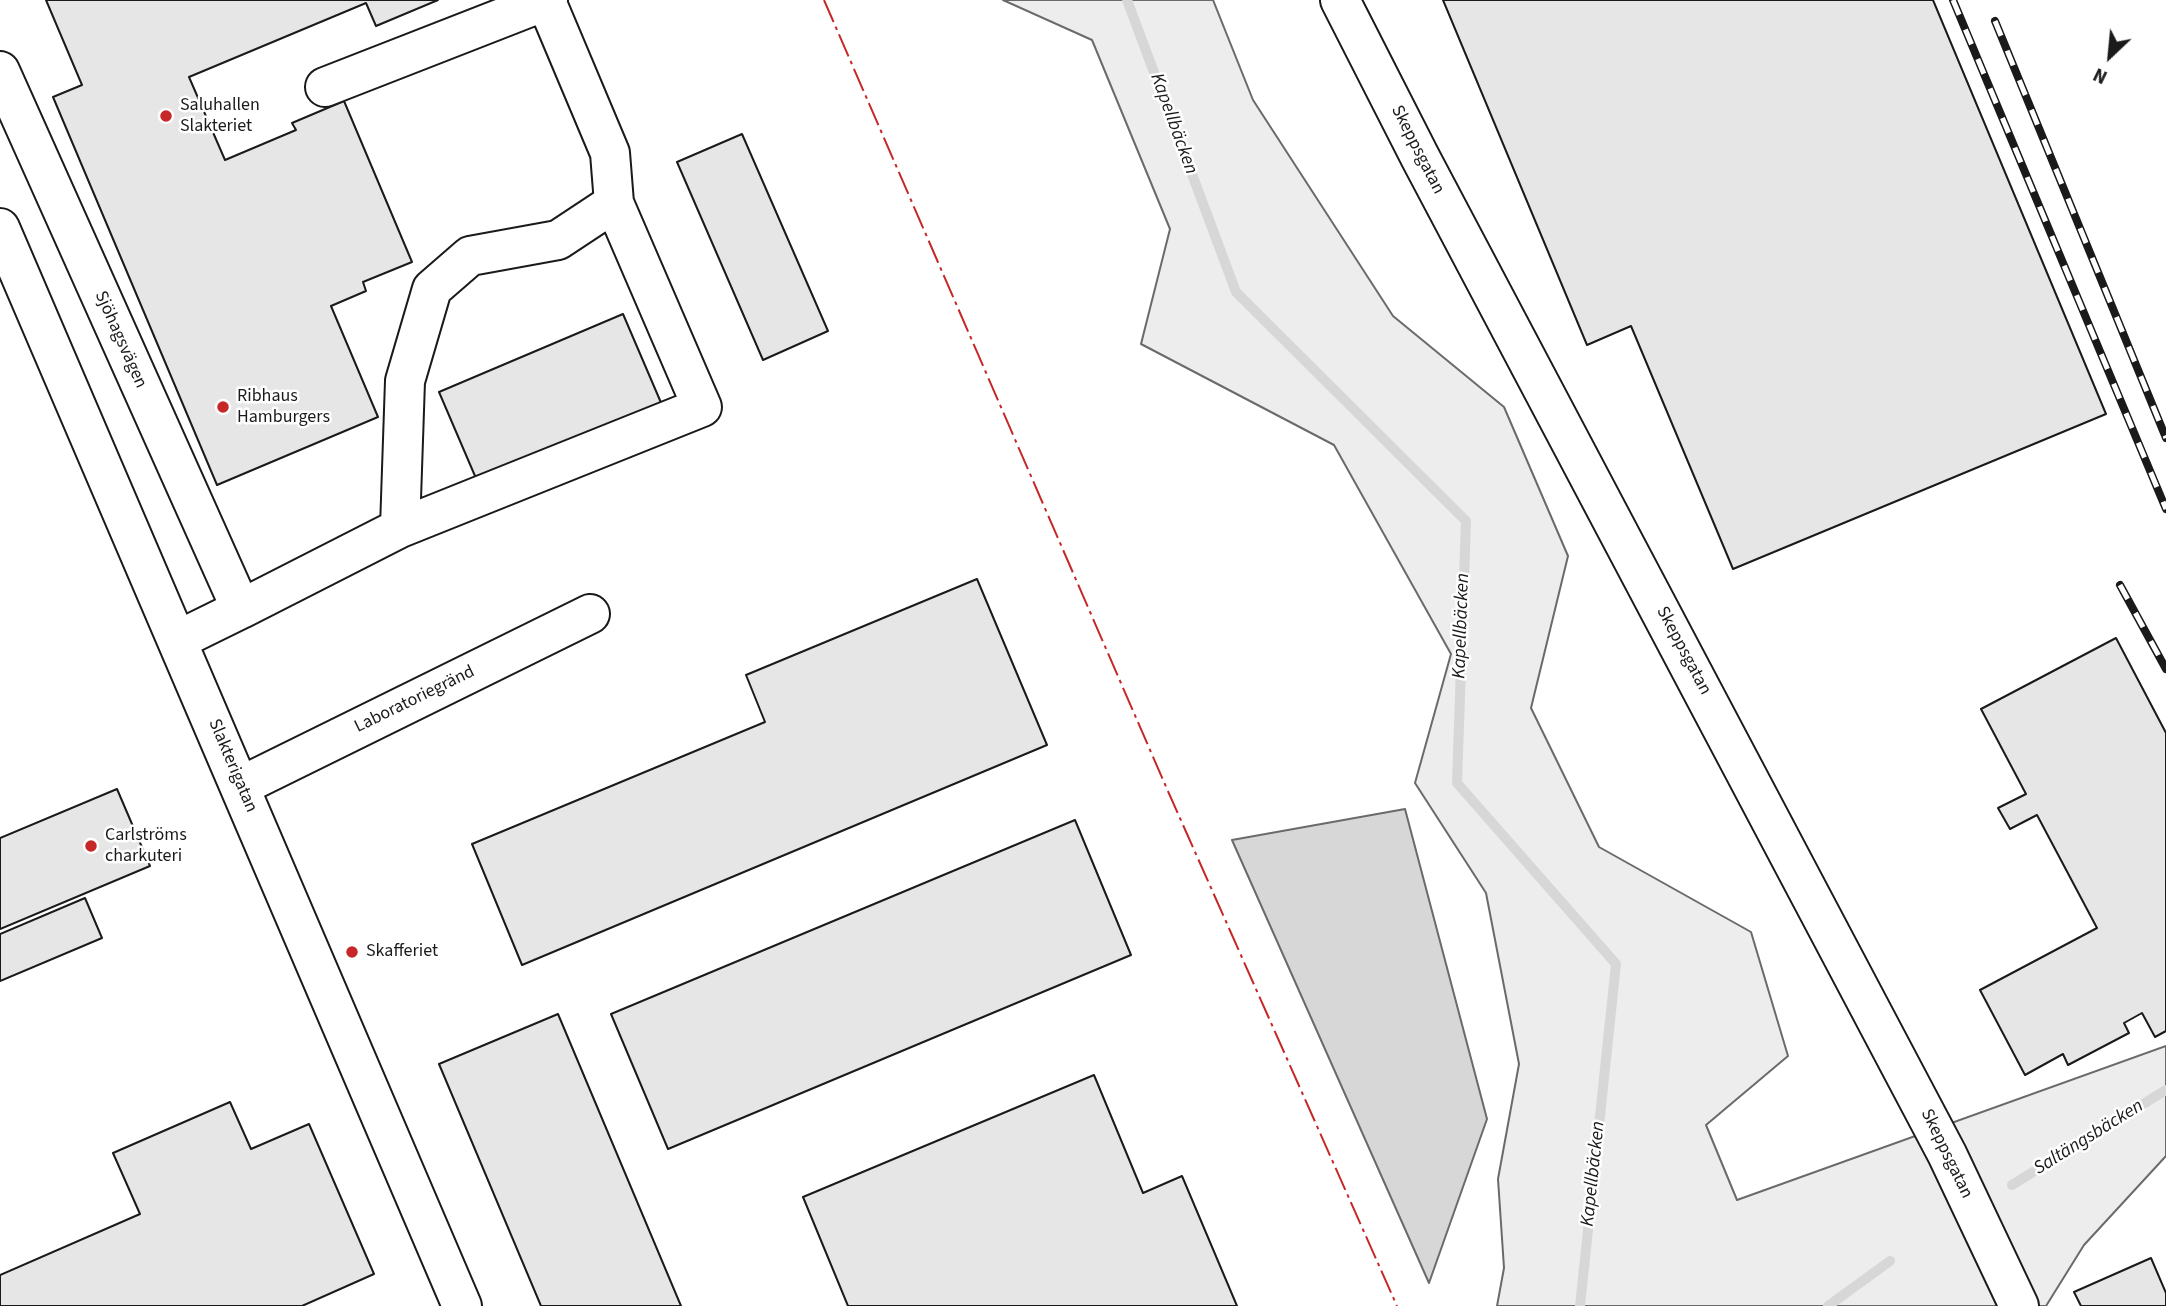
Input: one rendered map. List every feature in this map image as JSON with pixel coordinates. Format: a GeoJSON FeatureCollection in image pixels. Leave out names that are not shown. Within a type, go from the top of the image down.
{"type":"FeatureCollection","features":[{"type":"Feature","properties":{"kind":"street"},"geometry":{"type":"LineString","coordinates":[[177,640],[400,528],[702,407],[614,203],[610,153],[547,0],[325,87]]}},
{"type":"Feature","properties":{"kind":"street","name":"Skeppsgatan"},"geometry":{"type":"LineString","coordinates":[[1340,0],[1420,157],[1941,1141],[2019,1306]]}},
{"type":"Feature","properties":{"kind":"street","name":"Sjöhagsvägen"},"geometry":{"type":"LineString","coordinates":[[0,71],[241,609]]}},
{"type":"Feature","properties":{"kind":"street"},"geometry":{"type":"LineString","coordinates":[[400,528],[405,381],[432,289],[470,256],[558,240],[614,203]]}},
{"type":"Feature","properties":{"kind":"street","name":"Slakterigatan"},"geometry":{"type":"LineString","coordinates":[[0,228],[462,1306]]}},
{"type":"Feature","properties":{"kind":"street","name":"Laboratoriegränd"},"geometry":{"type":"LineString","coordinates":[[241,786],[590,614]]}},
{"type":"Feature","properties":{"kind":"shaded area"},"geometry":{"type":"Polygon","coordinates":[[[1003,0],[1213,0],[1253,100],[1393,316],[1504,407],[1568,556],[1531,708],[1599,847],[1751,932],[1788,1056],[1706,1125],[1737,1200],[2166,1046],[2166,1156],[2084,1245],[2046,1306],[1497,1306],[1504,1268],[1498,1179],[1519,1064],[1486,893],[1415,783],[1451,654],[1334,445],[1141,344],[1170,229],[1092,40],[1003,0]]]}},
{"type":"Feature","properties":{"kind":"shaded area"},"geometry":{"type":"Polygon","coordinates":[[[1405,809],[1487,1119],[1429,1283],[1232,840],[1405,809]]]}},
{"type":"Feature","properties":{"kind":"building"},"geometry":{"type":"Polygon","coordinates":[[[46,0],[438,0],[376,26],[366,3],[189,77],[225,160],[296,130],[292,123],[344,101],[412,262],[363,282],[366,291],[331,306],[378,417],[217,485],[53,97],[82,85],[46,0]]]}},
{"type":"Feature","properties":{"kind":"building"},"geometry":{"type":"Polygon","coordinates":[[[1443,0],[1933,0],[2106,414],[1733,569],[1631,326],[1587,345],[1443,0]]]}},
{"type":"Feature","properties":{"kind":"building"},"geometry":{"type":"Polygon","coordinates":[[[742,134],[828,331],[763,360],[677,162],[742,134]]]}},
{"type":"Feature","properties":{"kind":"building"},"geometry":{"type":"Polygon","coordinates":[[[623,314],[662,405],[478,483],[439,392],[623,314]]]}},
{"type":"Feature","properties":{"kind":"building"},"geometry":{"type":"Polygon","coordinates":[[[977,579],[1047,745],[522,965],[472,844],[765,722],[746,675],[977,579]]]}},
{"type":"Feature","properties":{"kind":"building"},"geometry":{"type":"Polygon","coordinates":[[[2116,638],[2166,733],[2166,1031],[2155,1037],[2142,1013],[2124,1023],[2129,1033],[2068,1065],[2063,1054],[2025,1075],[1980,990],[2097,928],[2037,815],[2010,829],[1998,808],[2026,794],[1981,709],[2116,638]]]}},
{"type":"Feature","properties":{"kind":"building"},"geometry":{"type":"Polygon","coordinates":[[[117,789],[150,866],[0,929],[0,838],[117,789]]]}},
{"type":"Feature","properties":{"kind":"building"},"geometry":{"type":"Polygon","coordinates":[[[1075,820],[1131,955],[668,1149],[611,1014],[1075,820]]]}},
{"type":"Feature","properties":{"kind":"building"},"geometry":{"type":"Polygon","coordinates":[[[85,898],[102,938],[0,981],[0,934],[85,898]]]}},
{"type":"Feature","properties":{"kind":"building"},"geometry":{"type":"Polygon","coordinates":[[[558,1014],[681,1306],[541,1306],[439,1064],[558,1014]]]}},
{"type":"Feature","properties":{"kind":"building"},"geometry":{"type":"Polygon","coordinates":[[[1094,1075],[1143,1193],[1182,1176],[1237,1306],[848,1306],[803,1197],[1094,1075]]]}},
{"type":"Feature","properties":{"kind":"building"},"geometry":{"type":"Polygon","coordinates":[[[230,1102],[251,1149],[309,1124],[374,1274],[302,1306],[0,1306],[0,1275],[140,1214],[113,1153],[230,1102]]]}},
{"type":"Feature","properties":{"kind":"building"},"geometry":{"type":"Polygon","coordinates":[[[2151,1258],[2166,1293],[2166,1306],[2081,1306],[2074,1292],[2151,1258]]]}},
{"type":"Feature","properties":{"kind":"waterway","name":"Kapellbäcken"},"geometry":{"type":"LineString","coordinates":[[1127,0],[1236,292],[1466,521],[1457,783],[1616,964],[1580,1306]]}},
{"type":"Feature","properties":{"kind":"waterway","name":"Saltängsbäcken"},"geometry":{"type":"LineString","coordinates":[[2012,1185],[2166,1090]]}},
{"type":"Feature","properties":{"kind":"waterway","name":"Kapellbäcken"},"geometry":{"type":"LineString","coordinates":[[1828,1306],[1890,1261]]}},
{"type":"Feature","properties":{"kind":"railway"},"geometry":{"type":"LineString","coordinates":[[1953,0],[2166,509]]}},
{"type":"Feature","properties":{"kind":"railway"},"geometry":{"type":"LineString","coordinates":[[1995,21],[2166,438]]}},
{"type":"Feature","properties":{"kind":"railway"},"geometry":{"type":"LineString","coordinates":[[2120,585],[2166,669]]}},
{"type":"Feature","properties":{"kind":"power"},"geometry":{"type":"LineString","coordinates":[[824,0],[1167,789],[1397,1306]]}},
{"type":"Feature","properties":{"kind":"place","name":"Saluhallen Slakteriet"},"geometry":{"type":"Point","coordinates":[166,116]}},
{"type":"Feature","properties":{"kind":"place","name":"Ribhaus Hamburgers"},"geometry":{"type":"Point","coordinates":[223,407]}},
{"type":"Feature","properties":{"kind":"place","name":"Carlströms charkuteri"},"geometry":{"type":"Point","coordinates":[91,846]}},
{"type":"Feature","properties":{"kind":"place","name":"Skafferiet"},"geometry":{"type":"Point","coordinates":[352,952]}}]}
